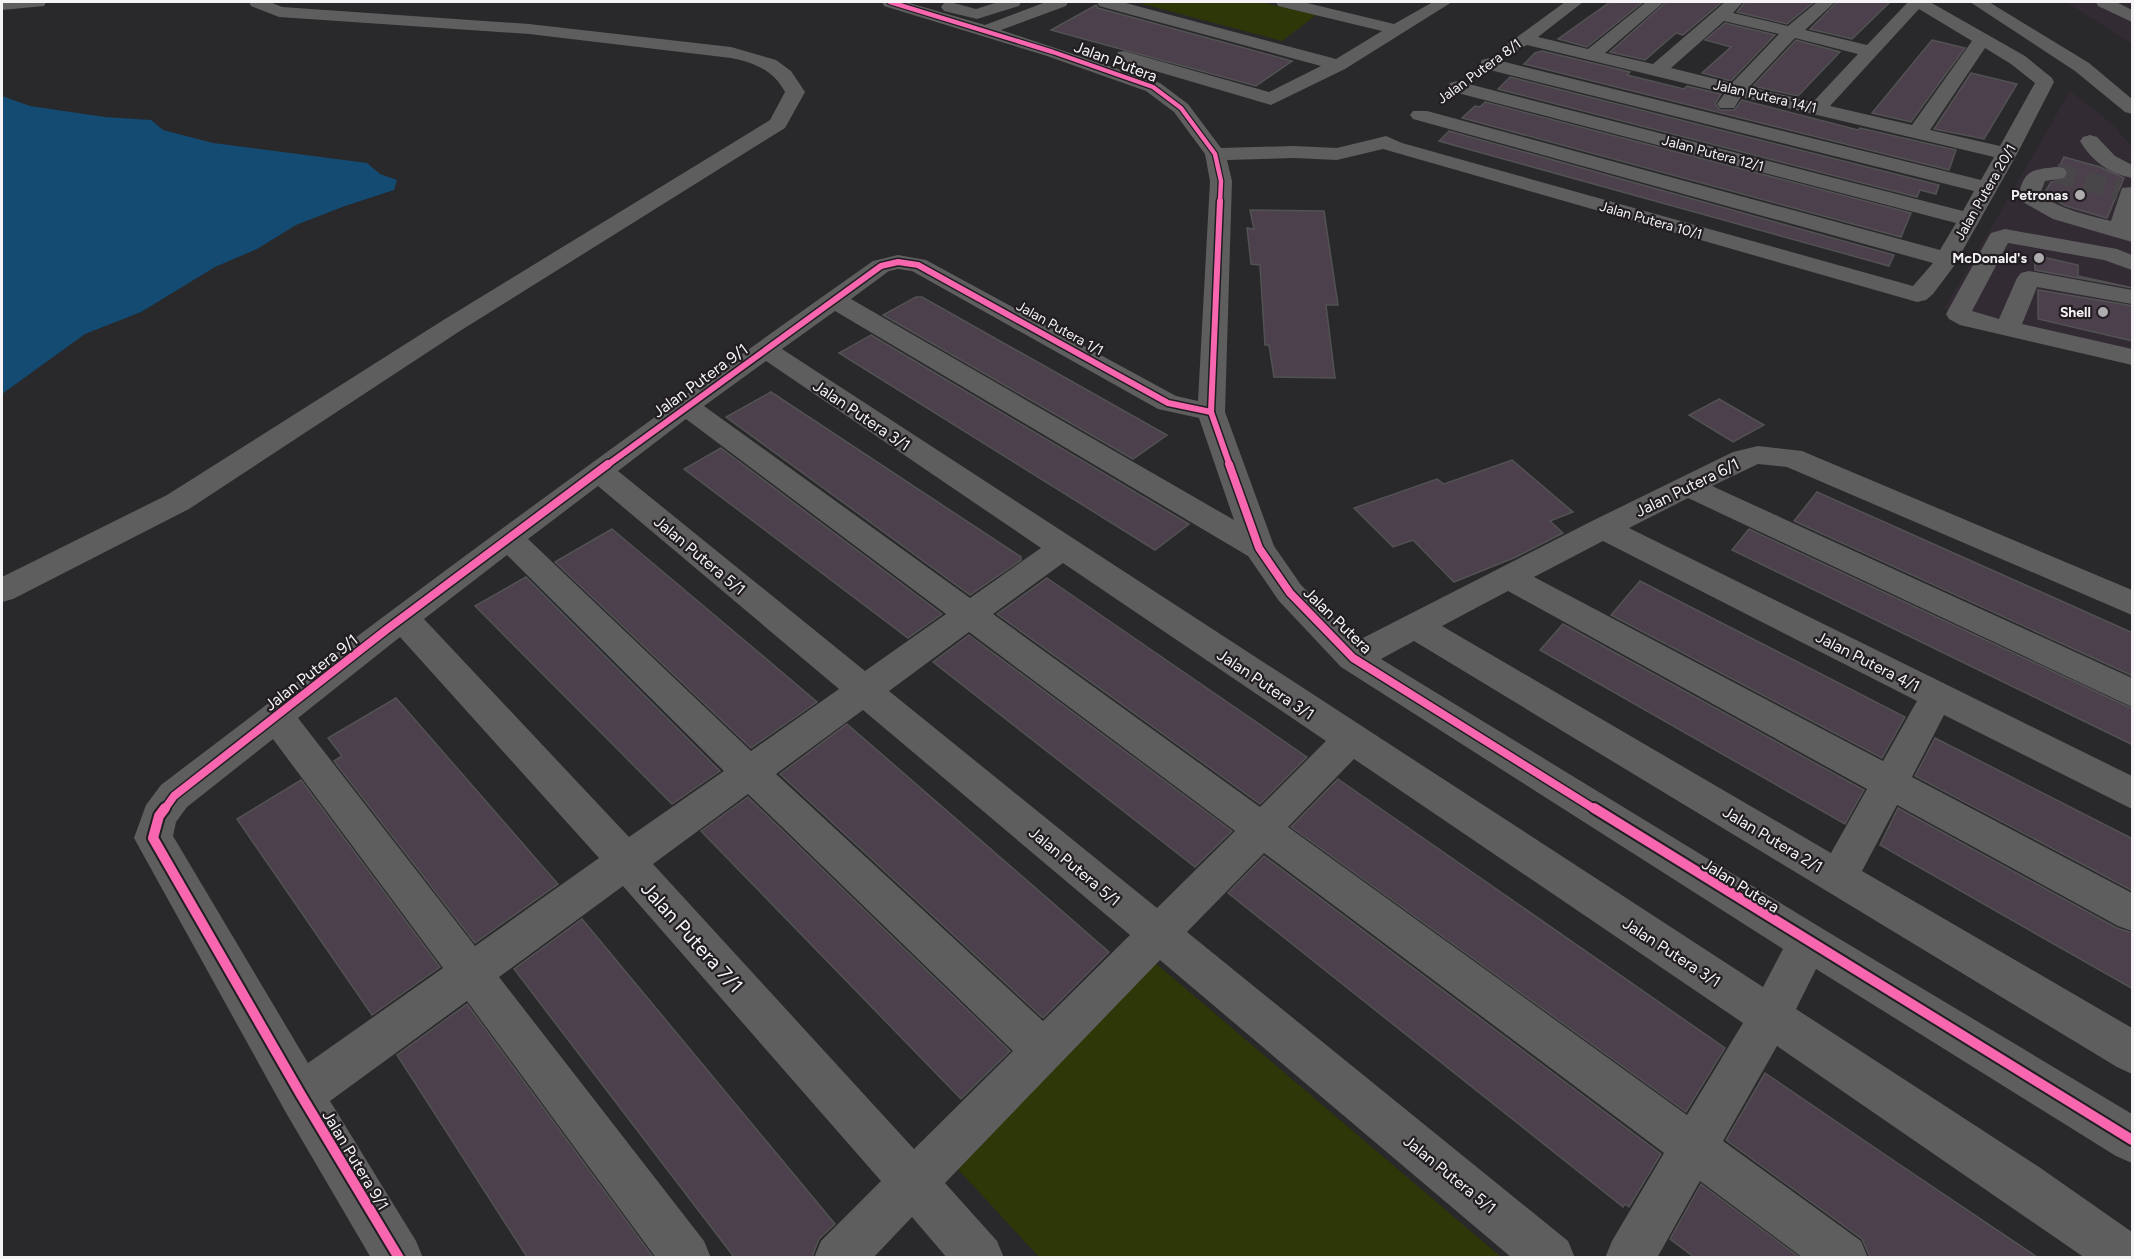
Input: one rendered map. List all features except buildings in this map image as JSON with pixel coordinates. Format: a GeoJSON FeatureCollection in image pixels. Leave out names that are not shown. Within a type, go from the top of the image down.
{"type":"FeatureCollection","features":[{"type":"Feature","properties":{"kind":"street"},"geometry":{"type":"LineString","coordinates":[[2,5],[38,2]]}},
{"type":"Feature","properties":{"kind":"street"},"geometry":{"type":"LineString","coordinates":[[2,591],[178,502],[454,324],[778,124],[795,92],[780,70],[753,59],[719,52],[595,34],[279,12],[257,2]]}},
{"type":"Feature","properties":{"kind":"street","name":"Jalan Putera"},"geometry":{"type":"LineString","coordinates":[[890,2],[997,28],[1153,87],[1181,108],[1215,154],[1221,182],[1211,412],[1259,548],[1290,593],[1319,626],[1353,658],[1808,942],[2133,1140]]}},
{"type":"Feature","properties":{"kind":"street"},"geometry":{"type":"LineString","coordinates":[[934,2],[977,14],[1013,2]]}},
{"type":"Feature","properties":{"kind":"street"},"geometry":{"type":"LineString","coordinates":[[997,28],[1060,2]]}},
{"type":"Feature","properties":{"kind":"street"},"geometry":{"type":"LineString","coordinates":[[1105,2],[1338,65]]}},
{"type":"Feature","properties":{"kind":"street"},"geometry":{"type":"LineString","coordinates":[[1284,2],[1397,30]]}},
{"type":"Feature","properties":{"kind":"street"},"geometry":{"type":"LineString","coordinates":[[997,28],[1096,48],[1271,99],[1338,65],[1444,2]]}},
{"type":"Feature","properties":{"kind":"street","name":"Jalan Putera 8/1"},"geometry":{"type":"LineString","coordinates":[[1386,142],[1387,137],[1575,2]]}},
{"type":"Feature","properties":{"kind":"street"},"geometry":{"type":"LineString","coordinates":[[1592,56],[1656,2]]}},
{"type":"Feature","properties":{"kind":"street"},"geometry":{"type":"LineString","coordinates":[[1657,71],[1735,2]]}},
{"type":"Feature","properties":{"kind":"street"},"geometry":{"type":"LineString","coordinates":[[1643,217],[1666,183],[1718,120],[1736,89],[1791,32],[1827,2]]}},
{"type":"Feature","properties":{"kind":"street"},"geometry":{"type":"LineString","coordinates":[[1817,109],[1869,51],[1918,2],[1982,40],[1918,132]]}},
{"type":"Feature","properties":{"kind":"street"},"geometry":{"type":"LineString","coordinates":[[1978,2],[2082,67],[2133,108]]}},
{"type":"Feature","properties":{"kind":"street"},"geometry":{"type":"LineString","coordinates":[[2104,2],[2133,18]]}},
{"type":"Feature","properties":{"kind":"street"},"geometry":{"type":"LineString","coordinates":[[1720,15],[1869,51]]}},
{"type":"Feature","properties":{"kind":"street","name":"Jalan Putera 14/1"},"geometry":{"type":"LineString","coordinates":[[1522,39],[2007,154]]}},
{"type":"Feature","properties":{"kind":"street","name":"Jalan Putera 20/1"},"geometry":{"type":"LineString","coordinates":[[1917,295],[1928,288],[1946,259],[2007,154],[2044,82],[2018,60],[1982,40]]}},
{"type":"Feature","properties":{"kind":"street"},"geometry":{"type":"LineString","coordinates":[[1489,64],[1987,188]]}},
{"type":"Feature","properties":{"kind":"street","name":"Jalan Putera 12/1"},"geometry":{"type":"LineString","coordinates":[[1457,87],[1969,219]]}},
{"type":"Feature","properties":{"kind":"street"},"geometry":{"type":"LineString","coordinates":[[1420,115],[1946,259]]}},
{"type":"Feature","properties":{"kind":"street"},"geometry":{"type":"LineString","coordinates":[[2056,173],[2039,175],[2033,180],[2029,196],[2038,204],[2053,210],[2127,233],[2129,187],[2113,164],[2097,153],[2090,141]]}},
{"type":"Feature","properties":{"kind":"street"},"geometry":{"type":"LineString","coordinates":[[1215,154],[1294,152],[1329,154],[1386,142]]}},
{"type":"Feature","properties":{"kind":"street","name":"Jalan Putera 10/1"},"geometry":{"type":"LineString","coordinates":[[1386,142],[1395,147],[1917,295]]}},
{"type":"Feature","properties":{"kind":"street"},"geometry":{"type":"LineString","coordinates":[[2133,263],[2109,254],[2005,236],[1999,238],[1958,314],[1969,320],[2007,330],[2133,357]]}},
{"type":"Feature","properties":{"kind":"street","name":"Jalan Putera 1/1"},"geometry":{"type":"LineString","coordinates":[[898,261],[918,265],[1168,403],[1211,412]]}},
{"type":"Feature","properties":{"kind":"street","name":"Jalan Putera 9/1"},"geometry":{"type":"LineString","coordinates":[[399,1257],[300,1095],[153,838],[159,816],[174,796],[403,618],[765,349],[881,266],[898,261]]}},
{"type":"Feature","properties":{"kind":"street"},"geometry":{"type":"LineString","coordinates":[[2007,330],[2029,278],[2133,297]]}},
{"type":"Feature","properties":{"kind":"street"},"geometry":{"type":"LineString","coordinates":[[834,300],[1259,548]]}},
{"type":"Feature","properties":{"kind":"street","name":"Jalan Putera 3/1"},"geometry":{"type":"LineString","coordinates":[[765,349],[1350,740],[2022,1184],[2127,1257]]}},
{"type":"Feature","properties":{"kind":"street"},"geometry":{"type":"LineString","coordinates":[[686,406],[1844,1257]]}},
{"type":"Feature","properties":{"kind":"street","name":"Jalan Putera 6/1"},"geometry":{"type":"LineString","coordinates":[[1353,658],[1603,528],[1743,459],[1758,455],[1792,458],[2133,603]]}},
{"type":"Feature","properties":{"kind":"street","name":"Jalan Putera 5/1"},"geometry":{"type":"LineString","coordinates":[[600,472],[1551,1257]]}},
{"type":"Feature","properties":{"kind":"street"},"geometry":{"type":"LineString","coordinates":[[1689,487],[2133,693]]}},
{"type":"Feature","properties":{"kind":"street","name":"Jalan Putera 4/1"},"geometry":{"type":"LineString","coordinates":[[1603,528],[2133,793]]}},
{"type":"Feature","properties":{"kind":"street"},"geometry":{"type":"LineString","coordinates":[[509,539],[750,773],[1043,1050]]}},
{"type":"Feature","properties":{"kind":"street"},"geometry":{"type":"LineString","coordinates":[[300,1095],[1062,548]]}},
{"type":"Feature","properties":{"kind":"street"},"geometry":{"type":"LineString","coordinates":[[1508,577],[2133,913]]}},
{"type":"Feature","properties":{"kind":"street","name":"Jalan Putera 7/1"},"geometry":{"type":"LineString","coordinates":[[403,618],[577,806],[980,1257]]}},
{"type":"Feature","properties":{"kind":"street","name":"Jalan Putera 2/1"},"geometry":{"type":"LineString","coordinates":[[1413,625],[2133,1052]]}},
{"type":"Feature","properties":{"kind":"street"},"geometry":{"type":"LineString","coordinates":[[1839,878],[1937,696]]}},
{"type":"Feature","properties":{"kind":"street"},"geometry":{"type":"LineString","coordinates":[[276,716],[687,1257]]}},
{"type":"Feature","properties":{"kind":"street"},"geometry":{"type":"LineString","coordinates":[[838,1257],[1350,740]]}},
{"type":"Feature","properties":{"kind":"street"},"geometry":{"type":"LineString","coordinates":[[1629,1257],[1770,1017],[1808,942]]}},
{"type":"Feature","properties":{"kind":"shaded area"},"geometry":{"type":"Polygon","coordinates":[[[2066,2],[2132,2],[2132,44],[2066,2]]]}},
{"type":"Feature","properties":{"kind":"shaded area"},"geometry":{"type":"Polygon","coordinates":[[[2070,91],[2110,122],[2132,147],[2132,349],[1944,309],[2070,91]]]}},
{"type":"Feature","properties":{"kind":"green space"},"geometry":{"type":"Polygon","coordinates":[[[1135,2],[1261,2],[1316,15],[1282,41],[1135,2]]]}},
{"type":"Feature","properties":{"kind":"green space"},"geometry":{"type":"Polygon","coordinates":[[[1152,960],[1501,1257],[1039,1257],[955,1166],[1152,960]]]}},
{"type":"Feature","properties":{"kind":"water"},"geometry":{"type":"Polygon","coordinates":[[[2,96],[30,106],[105,117],[151,120],[163,130],[213,143],[367,163],[380,174],[397,180],[394,190],[296,225],[257,249],[215,267],[141,312],[85,334],[2,394],[2,96]]]}},
{"type":"Feature","properties":{"kind":"tunnel"},"geometry":{"type":"LineString","coordinates":[[2056,173],[2119,190]]}},
{"type":"Feature","properties":{"kind":"cycle path"},"geometry":{"type":"LineString","coordinates":[[890,2],[1053,52],[1153,87],[1181,108],[1215,154],[1221,181],[1211,412],[1259,548],[1290,593],[1353,658],[1808,942],[2132,1140]]}},
{"type":"Feature","properties":{"kind":"cycle path"},"geometry":{"type":"LineString","coordinates":[[399,1258],[301,1095],[153,838],[159,816],[174,796],[386,630],[686,406],[881,266],[898,262],[918,265],[1168,403],[1211,412]]}},
{"type":"Feature","properties":{"kind":"place","name":"Petronas"},"geometry":{"type":"Point","coordinates":[2080,195]}},
{"type":"Feature","properties":{"kind":"place","name":"McDonald's"},"geometry":{"type":"Point","coordinates":[2039,258]}},
{"type":"Feature","properties":{"kind":"place","name":"Shell"},"geometry":{"type":"Point","coordinates":[2103,312]}}]}
